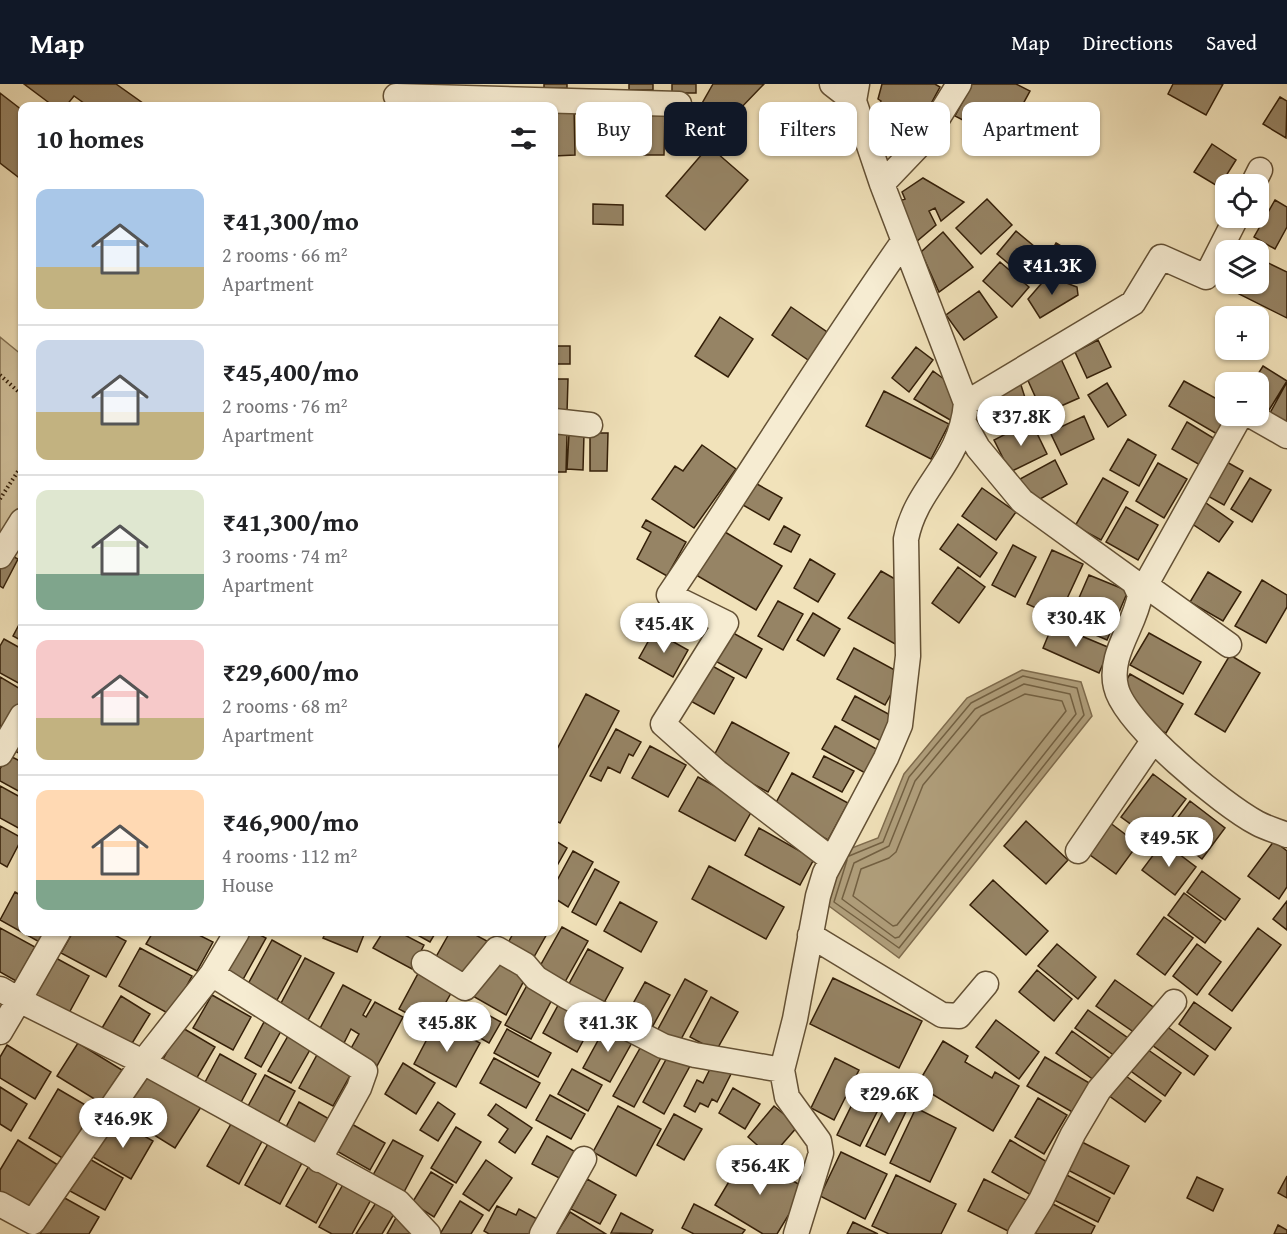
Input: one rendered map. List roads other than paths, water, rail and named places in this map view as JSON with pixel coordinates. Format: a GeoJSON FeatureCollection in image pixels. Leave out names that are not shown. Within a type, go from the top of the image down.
{"type":"FeatureCollection","features":[{"type":"Feature","properties":{"kind":"street"},"geometry":{"type":"LineString","coordinates":[[832,84],[855,92],[882,184],[978,448],[1023,501],[1142,590],[1229,645]]}},
{"type":"Feature","properties":{"kind":"street"},"geometry":{"type":"LineString","coordinates":[[882,184],[925,138],[959,84]]}},
{"type":"Feature","properties":{"kind":"street"},"geometry":{"type":"LineString","coordinates":[[396,96],[498,102]]}},
{"type":"Feature","properties":{"kind":"street"},"geometry":{"type":"LineString","coordinates":[[558,103],[664,104]]}},
{"type":"Feature","properties":{"kind":"street"},"geometry":{"type":"LineString","coordinates":[[796,1234],[821,1153],[819,1141],[787,1096],[782,1070],[818,896],[831,859],[886,758],[900,725],[908,656],[906,539],[914,513],[949,460],[965,413],[1133,303],[1161,257],[1206,277],[1231,228]]}},
{"type":"Feature","properties":{"kind":"street"},"geometry":{"type":"LineString","coordinates":[[831,859],[717,772],[663,724],[726,623],[669,595],[747,480],[843,327],[903,242]]}},
{"type":"Feature","properties":{"kind":"street"},"geometry":{"type":"LineString","coordinates":[[558,421],[590,425]]}},
{"type":"Feature","properties":{"kind":"street"},"geometry":{"type":"LineString","coordinates":[[1234,426],[1142,590],[1137,614],[1119,648],[1115,667],[1116,687],[1130,716],[1153,741],[1257,823],[1287,835]]}},
{"type":"Feature","properties":{"kind":"street"},"geometry":{"type":"LineString","coordinates":[[1269,426],[1287,436]]}},
{"type":"Feature","properties":{"kind":"street"},"geometry":{"type":"LineString","coordinates":[[0,556],[18,527]]}},
{"type":"Feature","properties":{"kind":"street"},"geometry":{"type":"LineString","coordinates":[[0,754],[18,723]]}},
{"type":"Feature","properties":{"kind":"street"},"geometry":{"type":"LineString","coordinates":[[1078,851],[1153,741]]}},
{"type":"Feature","properties":{"kind":"street"},"geometry":{"type":"LineString","coordinates":[[810,935],[942,1015],[959,1016],[986,984]]}},
{"type":"Feature","properties":{"kind":"street"},"geometry":{"type":"LineString","coordinates":[[0,1032],[9,995],[55,936]]}},
{"type":"Feature","properties":{"kind":"street"},"geometry":{"type":"LineString","coordinates":[[0,1204],[33,1222],[143,1062],[212,975],[235,936]]}},
{"type":"Feature","properties":{"kind":"street"},"geometry":{"type":"LineString","coordinates":[[424,963],[465,988],[497,949],[525,965],[536,978],[566,996],[663,1046],[695,1055],[782,1070]]}},
{"type":"Feature","properties":{"kind":"street"},"geometry":{"type":"LineString","coordinates":[[212,975],[365,1071],[359,1088],[319,1160]]}},
{"type":"Feature","properties":{"kind":"street"},"geometry":{"type":"LineString","coordinates":[[9,995],[143,1062],[398,1202],[428,1234]]}},
{"type":"Feature","properties":{"kind":"street"},"geometry":{"type":"LineString","coordinates":[[1020,1234],[1037,1208],[1073,1134],[1099,1090],[1174,1002]]}},
{"type":"Feature","properties":{"kind":"street"},"geometry":{"type":"LineString","coordinates":[[543,1234],[584,1160]]}},
{"type":"Feature","properties":{"kind":"water"},"geometry":{"type":"Polygon","coordinates":[[[1022,670],[1081,682],[1092,716],[899,958],[825,903],[844,851],[878,838],[904,774],[967,698],[1022,670]]]}}]}
